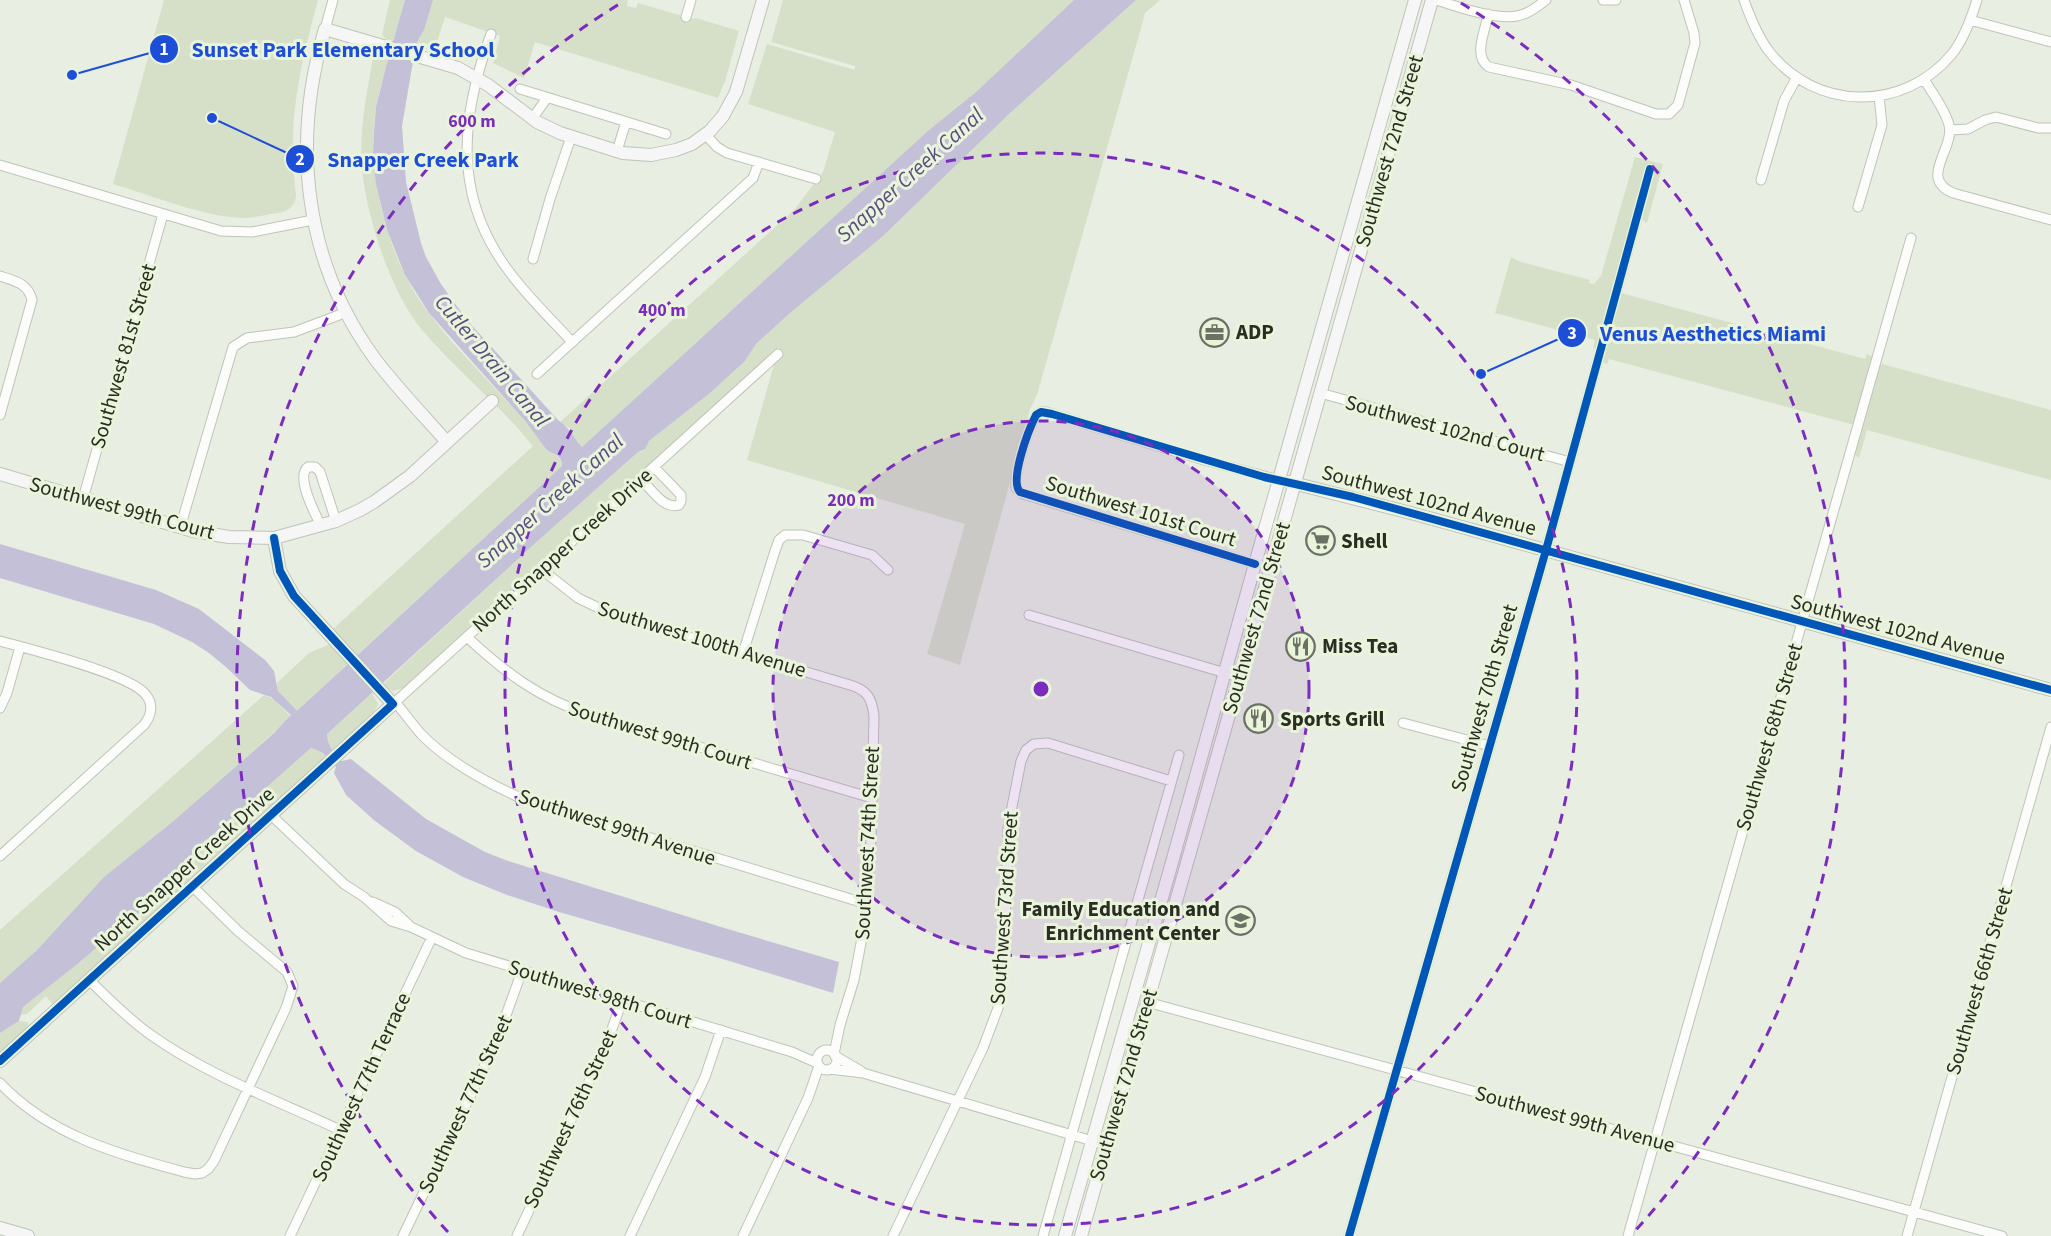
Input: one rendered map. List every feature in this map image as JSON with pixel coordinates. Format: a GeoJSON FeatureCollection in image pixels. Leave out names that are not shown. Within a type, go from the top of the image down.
{"type":"FeatureCollection","features":[{"type":"Feature","properties":{"kind":"street"},"geometry":{"type":"LineString","coordinates":[[333,0],[313,74],[307,121],[307,160],[313,220],[327,267],[347,312],[375,359],[447,442]]}},
{"type":"Feature","properties":{"kind":"street"},"geometry":{"type":"LineString","coordinates":[[686,17],[691,0]]}},
{"type":"Feature","properties":{"kind":"street"},"geometry":{"type":"LineString","coordinates":[[325,29],[454,66],[476,78],[532,119],[571,137],[617,151],[642,155],[662,154],[682,148],[706,135],[723,116],[732,102],[763,0]]}},
{"type":"Feature","properties":{"kind":"street","name":"Southwest 72nd Street"},"geometry":{"type":"LineString","coordinates":[[1065,1236],[1415,0]]}},
{"type":"Feature","properties":{"kind":"street"},"geometry":{"type":"LineString","coordinates":[[1434,0],[1503,17],[1516,16],[1530,11],[1546,0]]}},
{"type":"Feature","properties":{"kind":"street","name":"Southwest 72nd Street"},"geometry":{"type":"LineString","coordinates":[[1081,1236],[1434,0]]}},
{"type":"Feature","properties":{"kind":"street"},"geometry":{"type":"LineString","coordinates":[[1603,0],[1616,0]]}},
{"type":"Feature","properties":{"kind":"street"},"geometry":{"type":"LineString","coordinates":[[1488,14],[1480,51],[1483,62],[1489,67],[1571,85],[1645,111],[1665,115],[1672,112],[1678,105],[1694,48],[1694,33],[1684,0]]}},
{"type":"Feature","properties":{"kind":"street"},"geometry":{"type":"LineString","coordinates":[[1744,0],[1752,22],[1767,49],[1797,77],[1807,84],[1838,96],[1851,98],[1879,96],[1900,91],[1924,79],[1952,54],[1970,20],[1977,0]]}},
{"type":"Feature","properties":{"kind":"street"},"geometry":{"type":"LineString","coordinates":[[1970,20],[2051,42]]}},
{"type":"Feature","properties":{"kind":"street"},"geometry":{"type":"LineString","coordinates":[[491,34],[476,78],[468,114],[466,141],[470,184],[480,219],[494,250],[510,273],[572,342]]}},
{"type":"Feature","properties":{"kind":"street"},"geometry":{"type":"LineString","coordinates":[[1761,180],[1780,115],[1797,77]]}},
{"type":"Feature","properties":{"kind":"street"},"geometry":{"type":"LineString","coordinates":[[1924,79],[1946,117],[1950,130],[1938,170],[1939,182],[1944,188],[1953,193],[2051,220]]}},
{"type":"Feature","properties":{"kind":"street"},"geometry":{"type":"LineString","coordinates":[[520,89],[666,134]]}},
{"type":"Feature","properties":{"kind":"street"},"geometry":{"type":"LineString","coordinates":[[1858,207],[1880,134],[1882,118],[1879,96]]}},
{"type":"Feature","properties":{"kind":"street"},"geometry":{"type":"LineString","coordinates":[[532,119],[547,98]]}},
{"type":"Feature","properties":{"kind":"street"},"geometry":{"type":"LineString","coordinates":[[1386,101],[1402,106]]}},
{"type":"Feature","properties":{"kind":"street"},"geometry":{"type":"LineString","coordinates":[[1950,130],[1968,129],[1996,117],[2043,129],[2051,128]]}},
{"type":"Feature","properties":{"kind":"street"},"geometry":{"type":"LineString","coordinates":[[617,151],[626,122]]}},
{"type":"Feature","properties":{"kind":"street"},"geometry":{"type":"LineString","coordinates":[[706,135],[722,150],[816,179]]}},
{"type":"Feature","properties":{"kind":"street"},"geometry":{"type":"LineString","coordinates":[[533,259],[571,137]]}},
{"type":"Feature","properties":{"kind":"street"},"geometry":{"type":"LineString","coordinates":[[537,374],[753,178],[759,162]]}},
{"type":"Feature","properties":{"kind":"street"},"geometry":{"type":"LineString","coordinates":[[0,165],[207,227],[235,232],[313,220]]}},
{"type":"Feature","properties":{"kind":"street","name":"Southwest 70th Street"},"geometry":{"type":"LineString","coordinates":[[1349,1236],[1490,746],[1650,169]]}},
{"type":"Feature","properties":{"kind":"street","name":"Southwest 81st Street"},"geometry":{"type":"LineString","coordinates":[[82,499],[163,214]]}},
{"type":"Feature","properties":{"kind":"street"},"geometry":{"type":"LineString","coordinates":[[1349,232],[1353,239],[1357,264]]}},
{"type":"Feature","properties":{"kind":"street","name":"Southwest 68th Street"},"geometry":{"type":"LineString","coordinates":[[1628,1236],[1911,238]]}},
{"type":"Feature","properties":{"kind":"street"},"geometry":{"type":"LineString","coordinates":[[0,276],[17,281],[28,288],[32,300],[0,415]]}},
{"type":"Feature","properties":{"kind":"street"},"geometry":{"type":"LineString","coordinates":[[180,528],[226,366],[231,351],[237,343],[247,338],[305,329],[347,312]]}},
{"type":"Feature","properties":{"kind":"street","name":"North Snapper Creek Drive"},"geometry":{"type":"LineString","coordinates":[[0,1061],[778,354]]}},
{"type":"Feature","properties":{"kind":"street","name":"Southwest 102nd Court"},"geometry":{"type":"LineString","coordinates":[[1320,393],[1570,462]]}},
{"type":"Feature","properties":{"kind":"street","name":"Southwest 99th Court"},"geometry":{"type":"LineString","coordinates":[[0,474],[180,528],[217,536],[274,538],[336,520],[382,497],[410,476],[492,401]]}},
{"type":"Feature","properties":{"kind":"street","name":"Southwest 102nd Avenue"},"geometry":{"type":"LineString","coordinates":[[1017,490],[1016,475],[1024,447],[1036,415],[1041,412],[1279,480],[1353,497],[2051,690]]}},
{"type":"Feature","properties":{"kind":"street"},"geometry":{"type":"LineString","coordinates":[[321,525],[303,481],[303,472],[308,466],[315,467],[320,472],[336,520]]}},
{"type":"Feature","properties":{"kind":"street"},"geometry":{"type":"LineString","coordinates":[[641,479],[667,505],[679,506],[681,495],[654,467]]}},
{"type":"Feature","properties":{"kind":"street","name":"Southwest 101st Court"},"geometry":{"type":"LineString","coordinates":[[1017,490],[1030,497],[1255,564]]}},
{"type":"Feature","properties":{"kind":"street"},"geometry":{"type":"LineString","coordinates":[[743,653],[775,550],[782,537],[789,534],[804,535],[872,555],[888,570]]}},
{"type":"Feature","properties":{"kind":"street","name":"Southwest 99th Avenue"},"geometry":{"type":"LineString","coordinates":[[274,538],[280,572],[288,588],[420,733],[458,763],[492,785],[523,799],[867,904]]}},
{"type":"Feature","properties":{"kind":"street","name":"Southwest 100th Avenue"},"geometry":{"type":"LineString","coordinates":[[541,569],[578,598],[600,609],[850,685],[863,690],[869,696]]}},
{"type":"Feature","properties":{"kind":"street"},"geometry":{"type":"LineString","coordinates":[[1029,615],[1239,677]]}},
{"type":"Feature","properties":{"kind":"street","name":"Southwest 99th Court"},"geometry":{"type":"LineString","coordinates":[[467,637],[519,681],[566,707],[872,798]]}},
{"type":"Feature","properties":{"kind":"street"},"geometry":{"type":"LineString","coordinates":[[0,641],[112,674],[136,687],[147,696],[151,705],[151,711],[144,725],[0,856]]}},
{"type":"Feature","properties":{"kind":"street"},"geometry":{"type":"LineString","coordinates":[[0,708],[7,693],[20,647]]}},
{"type":"Feature","properties":{"kind":"street","name":"Southwest 74th Street"},"geometry":{"type":"LineString","coordinates":[[829,1053],[857,970],[867,904],[874,716],[869,696]]}},
{"type":"Feature","properties":{"kind":"street"},"geometry":{"type":"LineString","coordinates":[[1403,723],[1490,746]]}},
{"type":"Feature","properties":{"kind":"street","name":"Southwest 66th Street"},"geometry":{"type":"LineString","coordinates":[[1907,1236],[2051,727]]}},
{"type":"Feature","properties":{"kind":"street","name":"Southwest 73rd Street"},"geometry":{"type":"LineString","coordinates":[[893,1236],[988,1037],[1001,997],[1008,827],[1021,761],[1026,750],[1034,744],[1048,743],[1171,781]]}},
{"type":"Feature","properties":{"kind":"street","name":"Southwest 72nd Street"},"geometry":{"type":"LineString","coordinates":[[1043,1236],[1179,755]]}},
{"type":"Feature","properties":{"kind":"street"},"geometry":{"type":"LineString","coordinates":[[1192,789],[1207,793]]}},
{"type":"Feature","properties":{"kind":"street","name":"Southwest 98th Court"},"geometry":{"type":"LineString","coordinates":[[270,815],[344,884],[364,897],[388,919],[411,927],[466,953],[792,1052],[824,1067],[863,1073],[1106,1145]]}},
{"type":"Feature","properties":{"kind":"street"},"geometry":{"type":"LineString","coordinates":[[1169,873],[1183,877]]}},
{"type":"Feature","properties":{"kind":"street"},"geometry":{"type":"LineString","coordinates":[[0,1083],[26,1107],[53,1126],[74,1136],[105,1148],[190,1173],[199,1173],[208,1169],[214,1161],[286,1008],[293,988],[287,972],[238,931],[192,886]]}},
{"type":"Feature","properties":{"kind":"street","name":"Southwest 77th Terrace"},"geometry":{"type":"LineString","coordinates":[[290,1236],[432,937]]}},
{"type":"Feature","properties":{"kind":"street","name":"Southwest 77th Street"},"geometry":{"type":"LineString","coordinates":[[403,1236],[497,1040],[522,971]]}},
{"type":"Feature","properties":{"kind":"street"},"geometry":{"type":"LineString","coordinates":[[89,980],[152,1036],[198,1064],[340,1130]]}},
{"type":"Feature","properties":{"kind":"street"},"geometry":{"type":"LineString","coordinates":[[1132,998],[1147,1002]]}},
{"type":"Feature","properties":{"kind":"street","name":"Southwest 76th Street"},"geometry":{"type":"LineString","coordinates":[[516,1236],[607,1043],[622,1001]]}},
{"type":"Feature","properties":{"kind":"street","name":"Southwest 99th Avenue"},"geometry":{"type":"LineString","coordinates":[[1147,1002],[2002,1236]]}},
{"type":"Feature","properties":{"kind":"street"},"geometry":{"type":"LineString","coordinates":[[630,1236],[705,1077],[721,1030]]}},
{"type":"Feature","properties":{"kind":"street","name":"Southwest 98th Court"},"geometry":{"type":"LineString","coordinates":[[792,1052],[829,1053],[863,1073]]}},
{"type":"Feature","properties":{"kind":"street"},"geometry":{"type":"LineString","coordinates":[[829,1053],[835,1065],[824,1067],[818,1057],[829,1053]]}},
{"type":"Feature","properties":{"kind":"street"},"geometry":{"type":"LineString","coordinates":[[743,1236],[824,1067]]}},
{"type":"Feature","properties":{"kind":"street"},"geometry":{"type":"LineString","coordinates":[[0,1228],[28,1236]]}},
{"type":"Feature","properties":{"kind":"green space"},"geometry":{"type":"Polygon","coordinates":[[[164,0],[318,0],[296,97],[293,144],[296,195],[288,210],[247,218],[215,215],[113,184],[164,0]]]}},
{"type":"Feature","properties":{"kind":"green space"},"geometry":{"type":"Polygon","coordinates":[[[390,0],[405,0],[394,42],[382,35],[390,0]]]}},
{"type":"Feature","properties":{"kind":"green space"},"geometry":{"type":"Polygon","coordinates":[[[433,0],[628,0],[627,6],[636,8],[638,3],[739,31],[718,98],[535,42],[524,78],[493,63],[500,36],[445,17],[435,48],[424,50],[416,48],[433,0]]]}},
{"type":"Feature","properties":{"kind":"green space"},"geometry":{"type":"Polygon","coordinates":[[[783,0],[1074,0],[976,92],[929,130],[582,447],[572,435],[570,428],[560,422],[794,210],[823,172],[835,132],[748,104],[767,44],[855,70],[855,66],[771,42],[783,0]]]}},
{"type":"Feature","properties":{"kind":"green space"},"geometry":{"type":"Polygon","coordinates":[[[1136,0],[1160,0],[1145,13],[1037,395],[1030,409],[960,665],[927,654],[965,524],[747,460],[779,347],[404,688],[392,691],[382,685],[541,538],[638,452],[642,451],[649,441],[710,393],[745,361],[756,344],[790,313],[882,237],[1009,114],[1136,0]]]}},
{"type":"Feature","properties":{"kind":"green space"},"geometry":{"type":"Polygon","coordinates":[[[382,54],[390,55],[376,108],[374,161],[383,215],[401,267],[438,325],[545,447],[558,457],[562,466],[357,655],[332,630],[533,446],[422,330],[400,296],[390,275],[369,208],[364,187],[361,154],[364,114],[373,59],[382,54]]]}},
{"type":"Feature","properties":{"kind":"green space"},"geometry":{"type":"Polygon","coordinates":[[[1635,157],[1663,164],[1647,223],[1642,219],[1655,171],[1653,168],[1598,348],[1593,348],[1595,340],[1495,313],[1511,257],[1521,262],[1590,280],[1589,283],[1594,284],[1601,276],[1635,157]]]}},
{"type":"Feature","properties":{"kind":"green space"},"geometry":{"type":"Polygon","coordinates":[[[1621,293],[1865,359],[1867,354],[1873,357],[1854,425],[1609,359],[1607,364],[1602,362],[1621,293]]]}},
{"type":"Feature","properties":{"kind":"green space"},"geometry":{"type":"Polygon","coordinates":[[[1882,364],[2051,410],[2051,480],[1867,430],[1859,458],[1854,454],[1878,368],[1882,364]]]}},
{"type":"Feature","properties":{"kind":"green space"},"geometry":{"type":"Polygon","coordinates":[[[330,644],[347,664],[297,712],[278,691],[277,683],[309,653],[330,644]]]}},
{"type":"Feature","properties":{"kind":"green space"},"geometry":{"type":"Polygon","coordinates":[[[372,693],[378,704],[371,716],[331,750],[327,743],[327,734],[372,693]]]}},
{"type":"Feature","properties":{"kind":"green space"},"geometry":{"type":"Polygon","coordinates":[[[264,695],[275,700],[291,717],[171,823],[104,877],[37,950],[0,983],[0,930],[264,695]]]}},
{"type":"Feature","properties":{"kind":"green space"},"geometry":{"type":"Polygon","coordinates":[[[311,748],[315,748],[326,756],[314,769],[53,1005],[46,996],[27,1014],[20,1015],[23,1007],[135,915],[159,901],[177,881],[190,861],[194,849],[225,828],[225,824],[311,748]]]}},
{"type":"Feature","properties":{"kind":"green space"},"geometry":{"type":"Polygon","coordinates":[[[19,1021],[28,1022],[29,1027],[0,1054],[0,1033],[19,1021]]]}},
{"type":"Feature","properties":{"kind":"water"},"geometry":{"type":"Polygon","coordinates":[[[405,0],[433,0],[424,30],[416,44],[402,126],[406,182],[426,257],[441,284],[466,319],[582,447],[929,130],[976,92],[1074,0],[1136,0],[1009,114],[882,237],[790,313],[756,344],[745,361],[710,393],[649,441],[645,449],[638,452],[541,538],[327,734],[330,746],[342,761],[351,759],[426,819],[485,852],[839,962],[833,993],[559,912],[507,895],[463,877],[416,851],[375,821],[346,795],[334,773],[336,767],[331,761],[322,753],[311,748],[225,824],[224,830],[219,830],[194,849],[190,861],[177,881],[159,901],[135,915],[23,1007],[19,1021],[0,1033],[0,983],[37,950],[104,877],[171,823],[274,733],[291,715],[271,697],[250,690],[209,653],[192,642],[154,624],[0,578],[0,544],[156,590],[199,609],[265,660],[274,671],[278,691],[297,711],[562,466],[559,457],[546,449],[526,422],[429,313],[405,275],[387,230],[376,184],[373,157],[374,132],[376,107],[405,0]]]}},
{"type":"Feature","properties":{"kind":"cycle path"},"geometry":{"type":"LineString","coordinates":[[1349,1236],[1546,550],[1650,169]]}},
{"type":"Feature","properties":{"kind":"cycle path"},"geometry":{"type":"LineString","coordinates":[[1255,564],[1020,492],[1017,486],[1018,466],[1036,415],[1041,412],[1052,414],[1264,477],[1353,497],[2051,690]]}},
{"type":"Feature","properties":{"kind":"cycle path"},"geometry":{"type":"LineString","coordinates":[[0,1061],[393,704],[294,596],[280,571],[274,538]]}},
{"type":"Feature","properties":{"kind":"place","name":"Sunset Park Elementary School"},"geometry":{"type":"Point","coordinates":[72,75]}},
{"type":"Feature","properties":{"kind":"place","name":"Snapper Creek Park"},"geometry":{"type":"Point","coordinates":[212,118]}},
{"type":"Feature","properties":{"kind":"place","name":"ADP"},"geometry":{"type":"Point","coordinates":[1215,332]}},
{"type":"Feature","properties":{"kind":"place","name":"Venus Aesthetics Miami"},"geometry":{"type":"Point","coordinates":[1481,374]}},
{"type":"Feature","properties":{"kind":"place","name":"Shell"},"geometry":{"type":"Point","coordinates":[1320,541]}},
{"type":"Feature","properties":{"kind":"place","name":"Miss Tea"},"geometry":{"type":"Point","coordinates":[1301,646]}},
{"type":"Feature","properties":{"kind":"place","name":"Sports Grill"},"geometry":{"type":"Point","coordinates":[1259,719]}},
{"type":"Feature","properties":{"kind":"place","name":"Family Education and Enrichment Center"},"geometry":{"type":"Point","coordinates":[1241,921]}},
{"type":"Feature","properties":{"kind":"water label","name":"Snapper Creek Canal"},"geometry":{"type":"Point","coordinates":[910,175]}},
{"type":"Feature","properties":{"kind":"water label","name":"Cutler Drain Canal"},"geometry":{"type":"Point","coordinates":[492,361]}},
{"type":"Feature","properties":{"kind":"water label","name":"Snapper Creek Canal"},"geometry":{"type":"Point","coordinates":[550,501]}}]}
